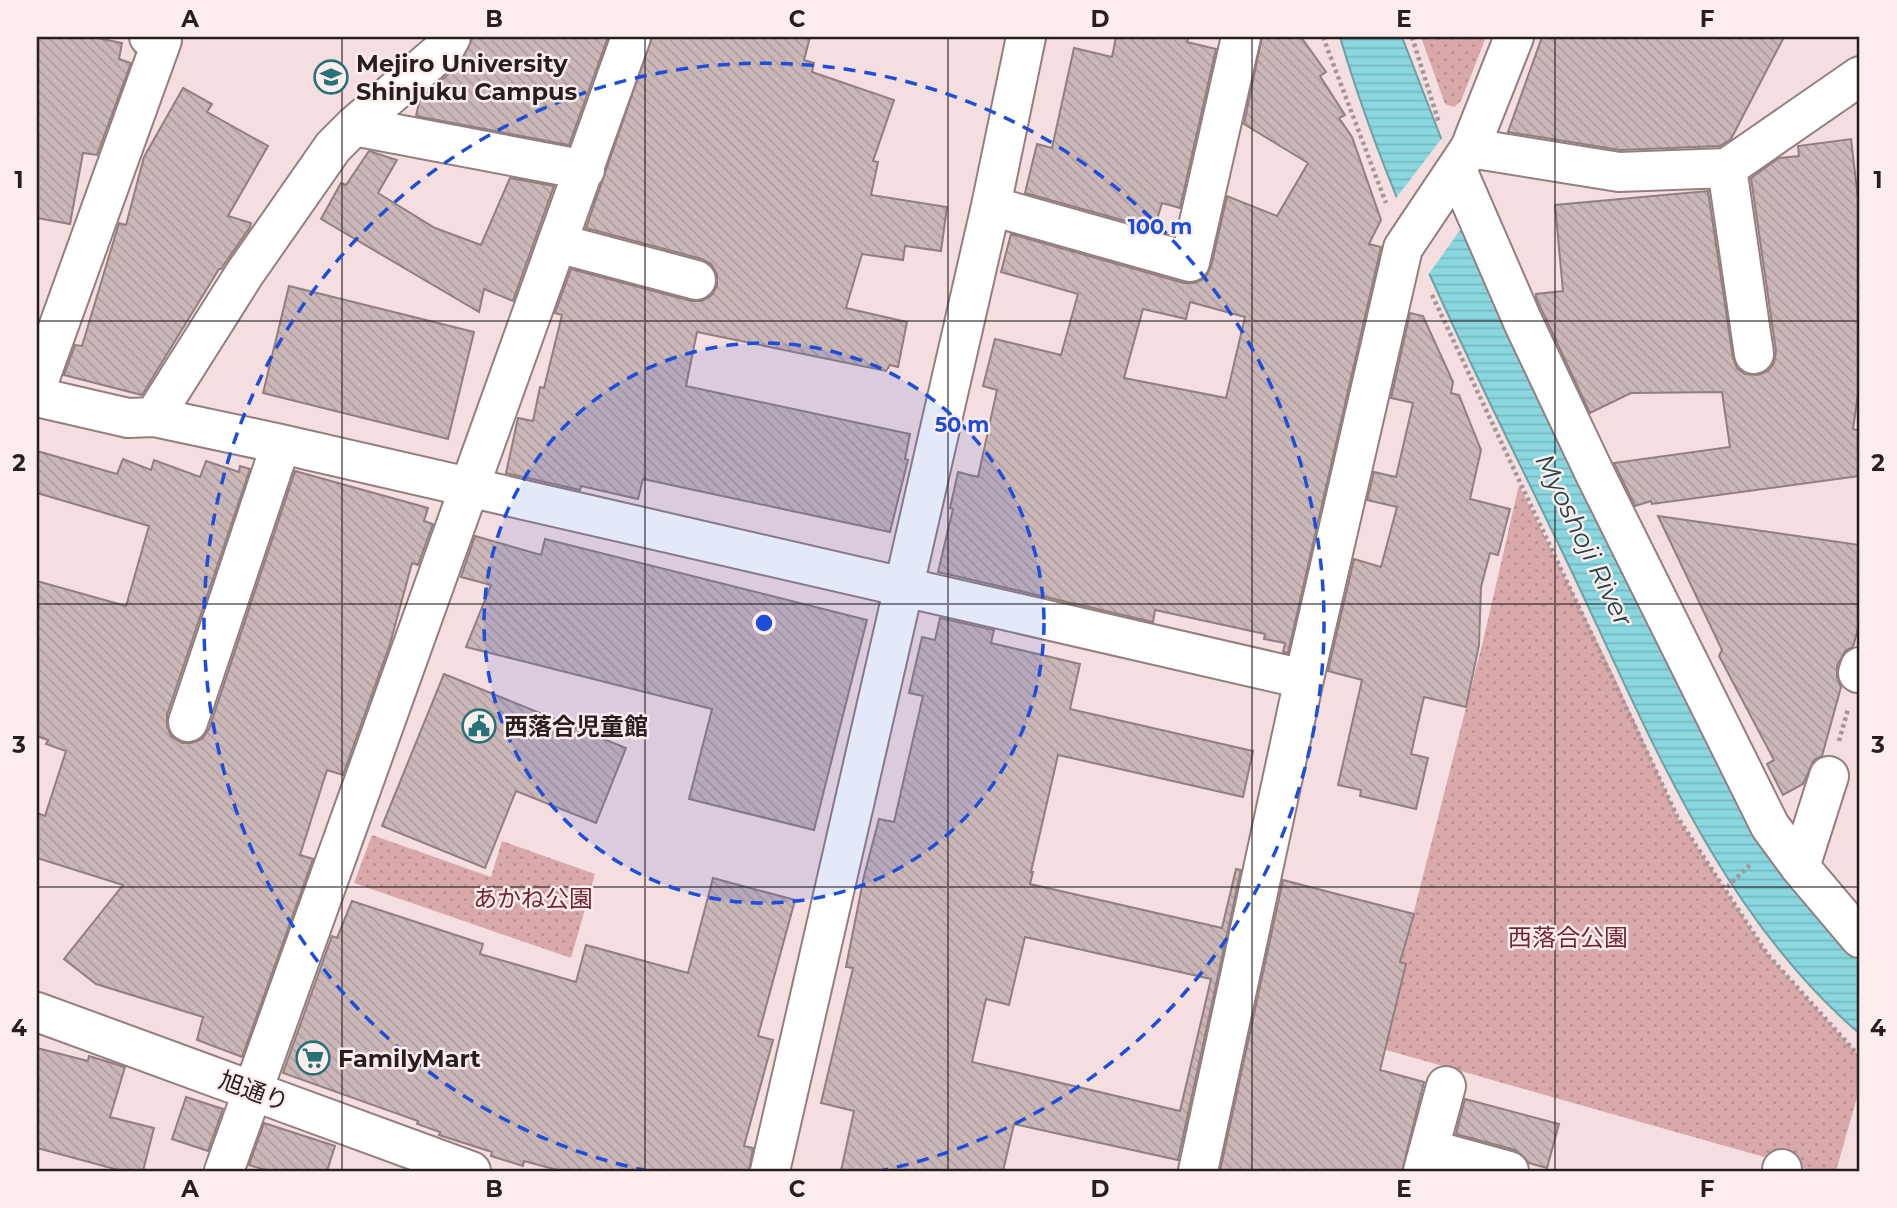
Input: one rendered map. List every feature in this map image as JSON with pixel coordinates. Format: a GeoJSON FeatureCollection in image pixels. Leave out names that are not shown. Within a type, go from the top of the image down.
{"type":"FeatureCollection","features":[{"type":"Feature","properties":{"kind":"street"},"geometry":{"type":"LineString","coordinates":[[37,386],[162,40],[149,37]]}},
{"type":"Feature","properties":{"kind":"street"},"geometry":{"type":"LineString","coordinates":[[154,417],[245,273],[333,147],[444,48],[451,37]]}},
{"type":"Feature","properties":{"kind":"street"},"geometry":{"type":"LineString","coordinates":[[224,1171],[631,37]]}},
{"type":"Feature","properties":{"kind":"street"},"geometry":{"type":"LineString","coordinates":[[770,1171],[991,206],[1026,37]]}},
{"type":"Feature","properties":{"kind":"street"},"geometry":{"type":"LineString","coordinates":[[991,206],[1190,262],[1241,37]]}},
{"type":"Feature","properties":{"kind":"street"},"geometry":{"type":"LineString","coordinates":[[1198,1171],[1304,679],[1407,242],[1461,164],[1514,37]]}},
{"type":"Feature","properties":{"kind":"street"},"geometry":{"type":"LineString","coordinates":[[1461,164],[1619,172],[1727,168],[1860,76]]}},
{"type":"Feature","properties":{"kind":"street"},"geometry":{"type":"LineString","coordinates":[[354,126],[584,170]]}},
{"type":"Feature","properties":{"kind":"street"},"geometry":{"type":"LineString","coordinates":[[1461,164],[1523,322],[1595,474],[1770,826],[1800,867],[1860,938]]}},
{"type":"Feature","properties":{"kind":"street"},"geometry":{"type":"LineString","coordinates":[[1727,168],[1754,354]]}},
{"type":"Feature","properties":{"kind":"street"},"geometry":{"type":"LineString","coordinates":[[557,243],[696,280]]}},
{"type":"Feature","properties":{"kind":"street"},"geometry":{"type":"LineString","coordinates":[[37,397],[128,418],[154,417],[281,444],[1304,679]]}},
{"type":"Feature","properties":{"kind":"street"},"geometry":{"type":"LineString","coordinates":[[188,722],[281,444]]}},
{"type":"Feature","properties":{"kind":"street"},"geometry":{"type":"LineString","coordinates":[[1800,867],[1829,776]]}},
{"type":"Feature","properties":{"kind":"street","name":"旭通り"},"geometry":{"type":"LineString","coordinates":[[37,1013],[471,1171]]}},
{"type":"Feature","properties":{"kind":"street"},"geometry":{"type":"LineString","coordinates":[[1446,1086],[1426,1160],[1509,1171]]}},
{"type":"Feature","properties":{"kind":"path"},"geometry":{"type":"LineString","coordinates":[[1323,37],[1407,242],[1678,818],[1727,888],[1768,955],[1860,1057]]}},
{"type":"Feature","properties":{"kind":"path"},"geometry":{"type":"LineString","coordinates":[[1412,37],[1443,135],[1461,164]]}},
{"type":"Feature","properties":{"kind":"path"},"geometry":{"type":"LineString","coordinates":[[1829,776],[1859,670]]}},
{"type":"Feature","properties":{"kind":"path"},"geometry":{"type":"LineString","coordinates":[[1727,888],[1731,883]]}},
{"type":"Feature","properties":{"kind":"green space"},"geometry":{"type":"Polygon","coordinates":[[[1421,37],[1486,37],[1461,101],[1454,107],[1445,104],[1421,37]]]}},
{"type":"Feature","properties":{"kind":"green space","name":"西落合公園"},"geometry":{"type":"Polygon","coordinates":[[[1519,485],[1614,676],[1678,818],[1768,955],[1860,1057],[1860,1087],[1836,1171],[1814,1171],[1379,1048],[1483,641],[1519,485]]]}},
{"type":"Feature","properties":{"kind":"green space","name":"あかね公園"},"geometry":{"type":"Polygon","coordinates":[[[372,835],[491,877],[502,841],[595,874],[571,958],[354,883],[372,835]]]}},
{"type":"Feature","properties":{"kind":"water","name":"Myoshoji River"},"geometry":{"type":"Polygon","coordinates":[[[1340,37],[1402,37],[1496,281],[1860,954],[1860,1034],[1808,984],[1762,928],[1722,869],[1651,740],[1438,294],[1385,167],[1340,37]]]}},
{"type":"Feature","properties":{"kind":"pier"},"geometry":{"type":"Polygon","coordinates":[[[1442,138],[1473,212],[1426,278],[1393,202],[1442,138]]]}},
{"type":"Feature","properties":{"kind":"building"},"geometry":{"type":"Polygon","coordinates":[[[37,37],[92,37],[122,43],[119,59],[131,63],[97,155],[83,153],[70,224],[37,218],[37,37]]]}},
{"type":"Feature","properties":{"kind":"building"},"geometry":{"type":"Polygon","coordinates":[[[473,37],[608,37],[569,145],[416,116],[420,99],[460,64],[473,37]]]}},
{"type":"Feature","properties":{"kind":"building"},"geometry":{"type":"Polygon","coordinates":[[[652,37],[810,37],[804,60],[814,63],[812,72],[894,100],[873,161],[878,162],[871,195],[947,207],[941,251],[905,246],[903,260],[862,254],[846,308],[907,322],[898,367],[890,365],[886,371],[697,332],[686,386],[910,434],[905,459],[908,460],[890,532],[643,479],[638,499],[581,486],[580,490],[506,473],[518,418],[533,421],[540,387],[544,388],[562,315],[555,313],[571,269],[691,301],[702,301],[712,295],[717,286],[717,274],[711,264],[702,259],[586,228],[652,37]]]}},
{"type":"Feature","properties":{"kind":"building"},"geometry":{"type":"Polygon","coordinates":[[[1116,37],[1189,37],[1187,42],[1216,49],[1180,208],[1162,203],[1154,229],[1025,193],[1037,144],[1052,148],[1074,48],[1112,57],[1116,37]]]}},
{"type":"Feature","properties":{"kind":"building"},"geometry":{"type":"Polygon","coordinates":[[[1262,37],[1301,37],[1326,72],[1320,76],[1345,115],[1339,118],[1352,137],[1381,220],[1369,244],[1381,247],[1288,653],[1283,652],[1285,643],[1264,639],[1265,634],[1155,610],[1153,622],[938,572],[953,509],[950,508],[958,472],[978,477],[997,390],[983,386],[995,339],[1061,355],[1078,294],[1001,272],[1011,234],[1184,283],[1195,283],[1205,278],[1211,267],[1227,196],[1277,216],[1308,163],[1244,124],[1262,37]],[[1190,302],[1186,319],[1143,309],[1124,378],[1226,398],[1245,317],[1190,302]]]}},
{"type":"Feature","properties":{"kind":"building"},"geometry":{"type":"Polygon","coordinates":[[[1542,37],[1784,37],[1731,139],[1720,146],[1620,150],[1508,132],[1542,37]]]}},
{"type":"Feature","properties":{"kind":"building"},"geometry":{"type":"Polygon","coordinates":[[[183,88],[212,104],[207,112],[268,146],[228,216],[251,223],[250,227],[219,269],[142,395],[64,375],[75,345],[82,346],[119,223],[126,225],[144,157],[183,88]]]}},
{"type":"Feature","properties":{"kind":"building"},"geometry":{"type":"Polygon","coordinates":[[[1851,139],[1860,216],[1860,380],[1853,429],[1860,431],[1860,476],[1652,504],[1651,501],[1635,506],[1614,463],[1730,447],[1722,392],[1631,393],[1590,413],[1536,298],[1536,294],[1563,291],[1555,205],[1708,191],[1733,358],[1737,368],[1745,374],[1758,375],[1768,371],[1774,363],[1776,351],[1751,178],[1779,158],[1799,156],[1798,146],[1851,139]]]}},
{"type":"Feature","properties":{"kind":"building"},"geometry":{"type":"Polygon","coordinates":[[[369,151],[397,160],[378,193],[435,228],[481,245],[510,178],[554,186],[513,301],[484,289],[479,312],[321,219],[341,183],[346,185],[369,151]]]}},
{"type":"Feature","properties":{"kind":"building"},"geometry":{"type":"Polygon","coordinates":[[[289,286],[474,332],[448,439],[263,393],[289,286]]]}},
{"type":"Feature","properties":{"kind":"building"},"geometry":{"type":"Polygon","coordinates":[[[1410,313],[1423,316],[1453,382],[1451,393],[1459,395],[1481,450],[1470,499],[1510,509],[1498,555],[1490,553],[1481,587],[1479,645],[1466,707],[1424,697],[1411,754],[1428,758],[1416,809],[1360,796],[1361,790],[1338,785],[1362,680],[1328,671],[1354,559],[1381,567],[1397,507],[1367,500],[1374,472],[1396,477],[1413,403],[1391,398],[1410,313]]]}},
{"type":"Feature","properties":{"kind":"building"},"geometry":{"type":"Polygon","coordinates":[[[37,451],[117,474],[123,459],[151,470],[154,460],[200,477],[206,461],[239,472],[240,466],[250,469],[167,715],[171,736],[182,743],[202,739],[209,729],[295,471],[428,508],[424,521],[433,524],[418,565],[412,563],[390,644],[343,775],[327,770],[300,855],[313,859],[242,1057],[197,1040],[203,1017],[96,984],[64,959],[123,885],[37,858],[37,813],[45,816],[66,751],[46,744],[48,740],[37,736],[37,581],[126,606],[149,526],[37,493],[37,451]]]}},
{"type":"Feature","properties":{"kind":"building"},"geometry":{"type":"Polygon","coordinates":[[[1658,516],[1860,545],[1860,621],[1853,647],[1845,651],[1837,666],[1841,687],[1822,756],[1814,760],[1803,784],[1783,795],[1767,764],[1774,760],[1719,656],[1722,650],[1658,516]]]}},
{"type":"Feature","properties":{"kind":"building"},"geometry":{"type":"Polygon","coordinates":[[[475,536],[541,555],[545,539],[867,620],[814,830],[689,799],[712,709],[466,647],[491,585],[461,577],[475,536]]]}},
{"type":"Feature","properties":{"kind":"building"},"geometry":{"type":"Polygon","coordinates":[[[940,618],[994,630],[991,643],[1080,664],[1070,709],[1253,751],[1243,797],[1058,755],[1031,872],[1030,884],[1222,928],[1236,869],[1241,870],[1178,1160],[1014,1124],[1003,1171],[841,1171],[854,1111],[821,1103],[853,968],[846,967],[864,876],[879,819],[894,822],[923,696],[909,693],[922,637],[935,640],[940,618]],[[1025,937],[1009,1005],[986,999],[972,1062],[1180,1111],[1211,979],[1025,937]]]}},
{"type":"Feature","properties":{"kind":"building"},"geometry":{"type":"Polygon","coordinates":[[[444,674],[626,748],[596,823],[516,791],[485,868],[382,826],[444,674]]]}},
{"type":"Feature","properties":{"kind":"building"},"geometry":{"type":"Polygon","coordinates":[[[713,878],[795,900],[758,1036],[773,1040],[744,1146],[753,1148],[749,1171],[561,1171],[524,1161],[523,1166],[491,1156],[492,1152],[439,1135],[440,1132],[417,1124],[418,1121],[283,1073],[332,936],[337,938],[352,901],[483,944],[480,954],[576,982],[586,945],[688,973],[713,878]]]}},
{"type":"Feature","properties":{"kind":"building"},"geometry":{"type":"Polygon","coordinates":[[[1283,880],[1414,914],[1400,962],[1406,964],[1380,1070],[1424,1082],[1402,1171],[1220,1171],[1283,880]]]}},
{"type":"Feature","properties":{"kind":"building"},"geometry":{"type":"Polygon","coordinates":[[[37,1048],[88,1061],[89,1056],[125,1067],[110,1117],[154,1128],[143,1171],[122,1171],[37,1148],[37,1048]]]}},
{"type":"Feature","properties":{"kind":"building"},"geometry":{"type":"Polygon","coordinates":[[[186,1097],[223,1109],[208,1151],[172,1139],[186,1097]]]}},
{"type":"Feature","properties":{"kind":"building"},"geometry":{"type":"Polygon","coordinates":[[[1465,1099],[1559,1124],[1547,1168],[1529,1163],[1515,1150],[1456,1134],[1465,1099]]]}},
{"type":"Feature","properties":{"kind":"building"},"geometry":{"type":"Polygon","coordinates":[[[264,1123],[335,1146],[327,1171],[269,1171],[249,1165],[264,1123]]]}},
{"type":"Feature","properties":{"kind":"place","name":"Mejiro University Shinjuku Campus"},"geometry":{"type":"Point","coordinates":[331,77]}},
{"type":"Feature","properties":{"kind":"place","name":"西落合児童館"},"geometry":{"type":"Point","coordinates":[479,726]}},
{"type":"Feature","properties":{"kind":"place","name":"FamilyMart"},"geometry":{"type":"Point","coordinates":[313,1058]}}]}
